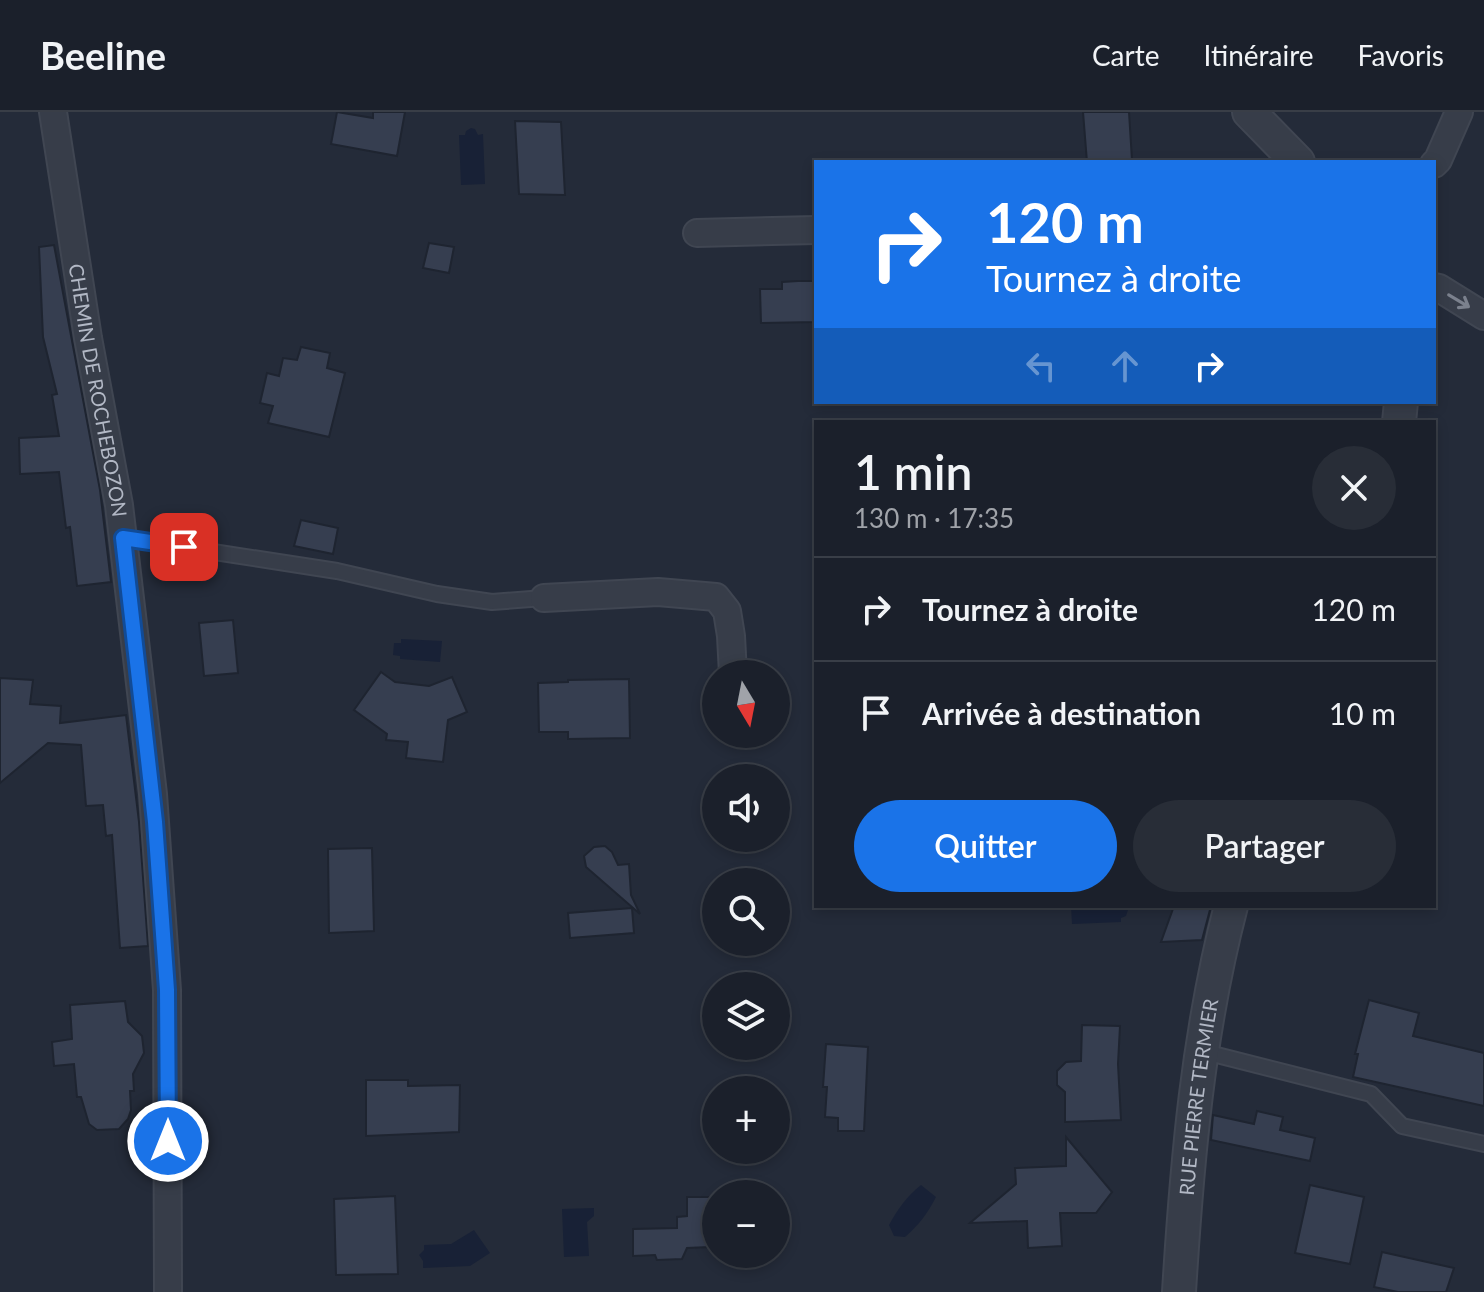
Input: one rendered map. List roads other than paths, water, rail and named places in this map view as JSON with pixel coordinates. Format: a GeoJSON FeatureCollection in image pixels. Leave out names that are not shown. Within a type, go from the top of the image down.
{"type":"FeatureCollection","features":[{"type":"Feature","properties":{"kind":"street","name":"CHEMIN DE ROCHEBOZON"},"geometry":{"type":"LineString","coordinates":[[53,112],[85,323],[119,505],[153,794],[167,990],[168,1292]]}},
{"type":"Feature","properties":{"kind":"street"},"geometry":{"type":"LineString","coordinates":[[1249,112],[1296,160]]}},
{"type":"Feature","properties":{"kind":"street"},"geometry":{"type":"LineString","coordinates":[[1436,162],[1459,112]]}},
{"type":"Feature","properties":{"kind":"street"},"geometry":{"type":"LineString","coordinates":[[697,233],[814,230]]}},
{"type":"Feature","properties":{"kind":"street"},"geometry":{"type":"LineString","coordinates":[[1436,287],[1484,316]]}},
{"type":"Feature","properties":{"kind":"street"},"geometry":{"type":"LineString","coordinates":[[544,598],[658,592],[716,597],[727,611],[732,660]]}},
{"type":"Feature","properties":{"kind":"street","name":"RUE PIERRE TERMIER"},"geometry":{"type":"LineString","coordinates":[[1179,1292],[1185,1198],[1201,1051],[1231,908]]}},
{"type":"Feature","properties":{"kind":"lane"},"geometry":{"type":"LineString","coordinates":[[123,538],[337,571],[437,594],[492,602],[544,598]]}},
{"type":"Feature","properties":{"kind":"lane"},"geometry":{"type":"LineString","coordinates":[[1201,1051],[1371,1094],[1402,1126],[1484,1144]]}},
{"type":"Feature","properties":{"kind":"water"},"geometry":{"type":"Polygon","coordinates":[[[471,128],[478,135],[483,134],[485,184],[461,185],[459,135],[465,135],[471,128]]]}},
{"type":"Feature","properties":{"kind":"water"},"geometry":{"type":"Polygon","coordinates":[[[401,639],[442,641],[440,662],[400,659],[400,656],[393,655],[394,643],[401,643],[401,639]]]}},
{"type":"Feature","properties":{"kind":"water"},"geometry":{"type":"Polygon","coordinates":[[[1071,908],[1128,908],[1121,922],[1072,924],[1071,908]]]}},
{"type":"Feature","properties":{"kind":"water"},"geometry":{"type":"Polygon","coordinates":[[[921,1185],[936,1197],[933,1203],[905,1237],[894,1236],[889,1225],[921,1185]]]}},
{"type":"Feature","properties":{"kind":"water"},"geometry":{"type":"Polygon","coordinates":[[[594,1208],[594,1216],[587,1222],[589,1256],[564,1257],[562,1209],[594,1208]]]}},
{"type":"Feature","properties":{"kind":"water"},"geometry":{"type":"Polygon","coordinates":[[[474,1230],[490,1253],[470,1266],[423,1268],[419,1255],[424,1245],[451,1244],[474,1230]]]}}]}
